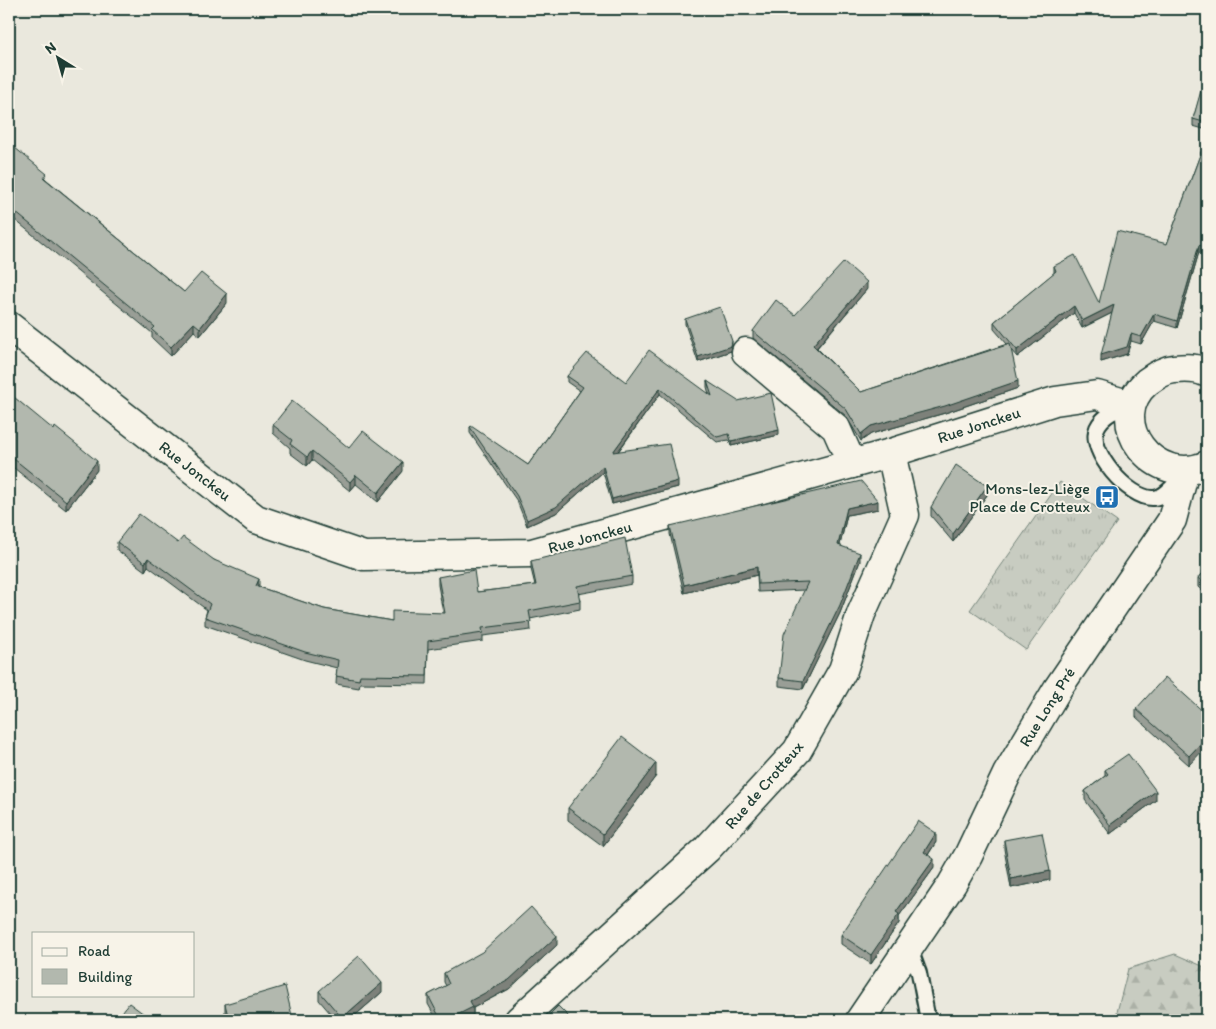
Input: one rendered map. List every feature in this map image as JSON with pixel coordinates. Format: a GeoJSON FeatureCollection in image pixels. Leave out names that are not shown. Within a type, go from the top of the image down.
{"type":"FeatureCollection","features":[{"type":"Feature","properties":{"kind":"street","name":"Rue Jonckeu"},"geometry":{"type":"LineString","coordinates":[[9,326],[256,519],[364,556],[532,552],[891,453],[1034,407],[1076,397],[1097,395],[1131,405]]}},
{"type":"Feature","properties":{"kind":"street"},"geometry":{"type":"LineString","coordinates":[[746,352],[836,428],[852,464]]}},
{"type":"Feature","properties":{"kind":"street"},"geometry":{"type":"LineString","coordinates":[[1196,468],[1162,466],[1142,450],[1135,438],[1131,424],[1131,405],[1141,388],[1167,370],[1187,368],[1207,373]]}},
{"type":"Feature","properties":{"kind":"street","name":"Rue de Crotteux"},"geometry":{"type":"LineString","coordinates":[[519,1020],[707,849],[797,751],[844,670],[861,614],[905,514],[891,453]]}},
{"type":"Feature","properties":{"kind":"street","name":"Rue Long Pré"},"geometry":{"type":"LineString","coordinates":[[860,1020],[909,946],[940,904],[968,856],[1007,774],[1058,688],[1172,520],[1196,468]]}},
{"type":"Feature","properties":{"kind":"lane"},"geometry":{"type":"LineString","coordinates":[[1131,405],[1113,412],[1102,420],[1096,429],[1096,439],[1105,463],[1130,488],[1148,498],[1155,498],[1196,468]]}},
{"type":"Feature","properties":{"kind":"lane"},"geometry":{"type":"LineString","coordinates":[[909,946],[919,973],[928,1020]]}},
{"type":"Feature","properties":{"kind":"green space"},"geometry":{"type":"Polygon","coordinates":[[[1060,482],[1117,522],[1026,650],[970,610],[1060,482]]]}},
{"type":"Feature","properties":{"kind":"green space"},"geometry":{"type":"Polygon","coordinates":[[[1175,954],[1207,968],[1207,1020],[1115,1020],[1128,969],[1175,954]]]}},
{"type":"Feature","properties":{"kind":"building"},"geometry":{"type":"Polygon","coordinates":[[[1207,73],[1207,123],[1193,119],[1207,73]]]}},
{"type":"Feature","properties":{"kind":"building"},"geometry":{"type":"Polygon","coordinates":[[[1207,136],[1207,241],[1205,247],[1199,245],[1177,321],[1154,314],[1141,337],[1131,334],[1127,347],[1101,355],[1114,305],[1082,321],[1074,306],[1017,350],[994,322],[1056,271],[1054,266],[1075,255],[1099,303],[1117,231],[1167,244],[1207,136]]]}},
{"type":"Feature","properties":{"kind":"building"},"geometry":{"type":"Polygon","coordinates":[[[9,143],[47,174],[44,178],[184,292],[201,273],[227,294],[200,328],[194,323],[171,347],[152,330],[155,327],[9,207],[9,143]]]}},
{"type":"Feature","properties":{"kind":"building"},"geometry":{"type":"Polygon","coordinates":[[[844,262],[867,282],[813,345],[861,392],[1010,344],[1018,381],[945,406],[871,426],[861,434],[846,409],[753,331],[776,300],[795,315],[844,262]]]}},
{"type":"Feature","properties":{"kind":"building"},"geometry":{"type":"Polygon","coordinates":[[[720,307],[732,341],[731,346],[698,357],[685,319],[720,307]]]}},
{"type":"Feature","properties":{"kind":"building"},"geometry":{"type":"Polygon","coordinates":[[[649,350],[712,396],[707,381],[738,401],[771,393],[779,430],[731,441],[729,434],[717,437],[660,388],[613,452],[669,444],[678,481],[612,499],[603,466],[556,507],[527,520],[517,496],[470,427],[528,465],[583,387],[567,376],[587,353],[626,382],[649,350]]]}},
{"type":"Feature","properties":{"kind":"building"},"geometry":{"type":"Polygon","coordinates":[[[9,393],[54,430],[55,427],[97,461],[66,501],[9,455],[9,393]]]}},
{"type":"Feature","properties":{"kind":"building"},"geometry":{"type":"Polygon","coordinates":[[[292,401],[349,448],[363,431],[403,462],[378,493],[356,475],[350,482],[312,451],[307,457],[290,444],[292,440],[273,425],[292,401]]]}},
{"type":"Feature","properties":{"kind":"building"},"geometry":{"type":"Polygon","coordinates":[[[956,465],[987,486],[953,534],[931,507],[956,465]]]}},
{"type":"Feature","properties":{"kind":"building"},"geometry":{"type":"Polygon","coordinates":[[[861,481],[878,501],[847,508],[838,545],[860,553],[840,605],[803,681],[779,678],[784,634],[808,582],[758,584],[757,567],[684,585],[670,526],[861,481]]]}},
{"type":"Feature","properties":{"kind":"building"},"geometry":{"type":"Polygon","coordinates":[[[139,514],[178,543],[183,537],[214,560],[259,579],[256,586],[324,609],[392,621],[392,611],[445,613],[438,577],[474,570],[477,592],[536,585],[531,561],[625,538],[632,576],[577,586],[580,601],[529,611],[531,622],[482,628],[483,633],[428,641],[427,676],[360,675],[359,680],[336,676],[338,660],[305,652],[205,617],[210,604],[148,558],[145,563],[117,542],[139,514]]]}},
{"type":"Feature","properties":{"kind":"building"},"geometry":{"type":"Polygon","coordinates":[[[1207,566],[1207,586],[1198,578],[1207,566]]]}},
{"type":"Feature","properties":{"kind":"building"},"geometry":{"type":"Polygon","coordinates":[[[1165,677],[1207,715],[1207,737],[1189,756],[1136,709],[1165,677]]]}},
{"type":"Feature","properties":{"kind":"building"},"geometry":{"type":"Polygon","coordinates":[[[622,737],[656,763],[603,834],[568,808],[622,737]]]}},
{"type":"Feature","properties":{"kind":"building"},"geometry":{"type":"Polygon","coordinates":[[[1128,754],[1156,791],[1110,825],[1085,791],[1108,774],[1105,770],[1128,754]]]}},
{"type":"Feature","properties":{"kind":"building"},"geometry":{"type":"Polygon","coordinates":[[[918,821],[936,833],[924,852],[934,859],[896,912],[899,914],[871,955],[841,935],[918,821]]]}},
{"type":"Feature","properties":{"kind":"building"},"geometry":{"type":"Polygon","coordinates":[[[1042,833],[1050,871],[1011,879],[1004,840],[1042,833]]]}},
{"type":"Feature","properties":{"kind":"building"},"geometry":{"type":"Polygon","coordinates":[[[531,907],[557,936],[509,980],[470,1001],[473,1007],[447,1020],[441,1020],[428,995],[449,984],[444,973],[482,952],[531,907]]]}},
{"type":"Feature","properties":{"kind":"building"},"geometry":{"type":"Polygon","coordinates":[[[359,956],[382,983],[342,1018],[319,991],[359,956]]]}},
{"type":"Feature","properties":{"kind":"building"},"geometry":{"type":"Polygon","coordinates":[[[285,986],[293,1020],[229,1020],[225,1004],[285,986]]]}},
{"type":"Feature","properties":{"kind":"building"},"geometry":{"type":"Polygon","coordinates":[[[129,1003],[152,1020],[116,1020],[129,1003]]]}},
{"type":"Feature","properties":{"kind":"building"},"geometry":{"type":"Polygon","coordinates":[[[558,1006],[572,1020],[544,1020],[558,1006]]]}},
{"type":"Feature","properties":{"kind":"place","name":"Mons-lez-Liège Place de Crotteux"},"geometry":{"type":"Point","coordinates":[1107,497]}}]}
